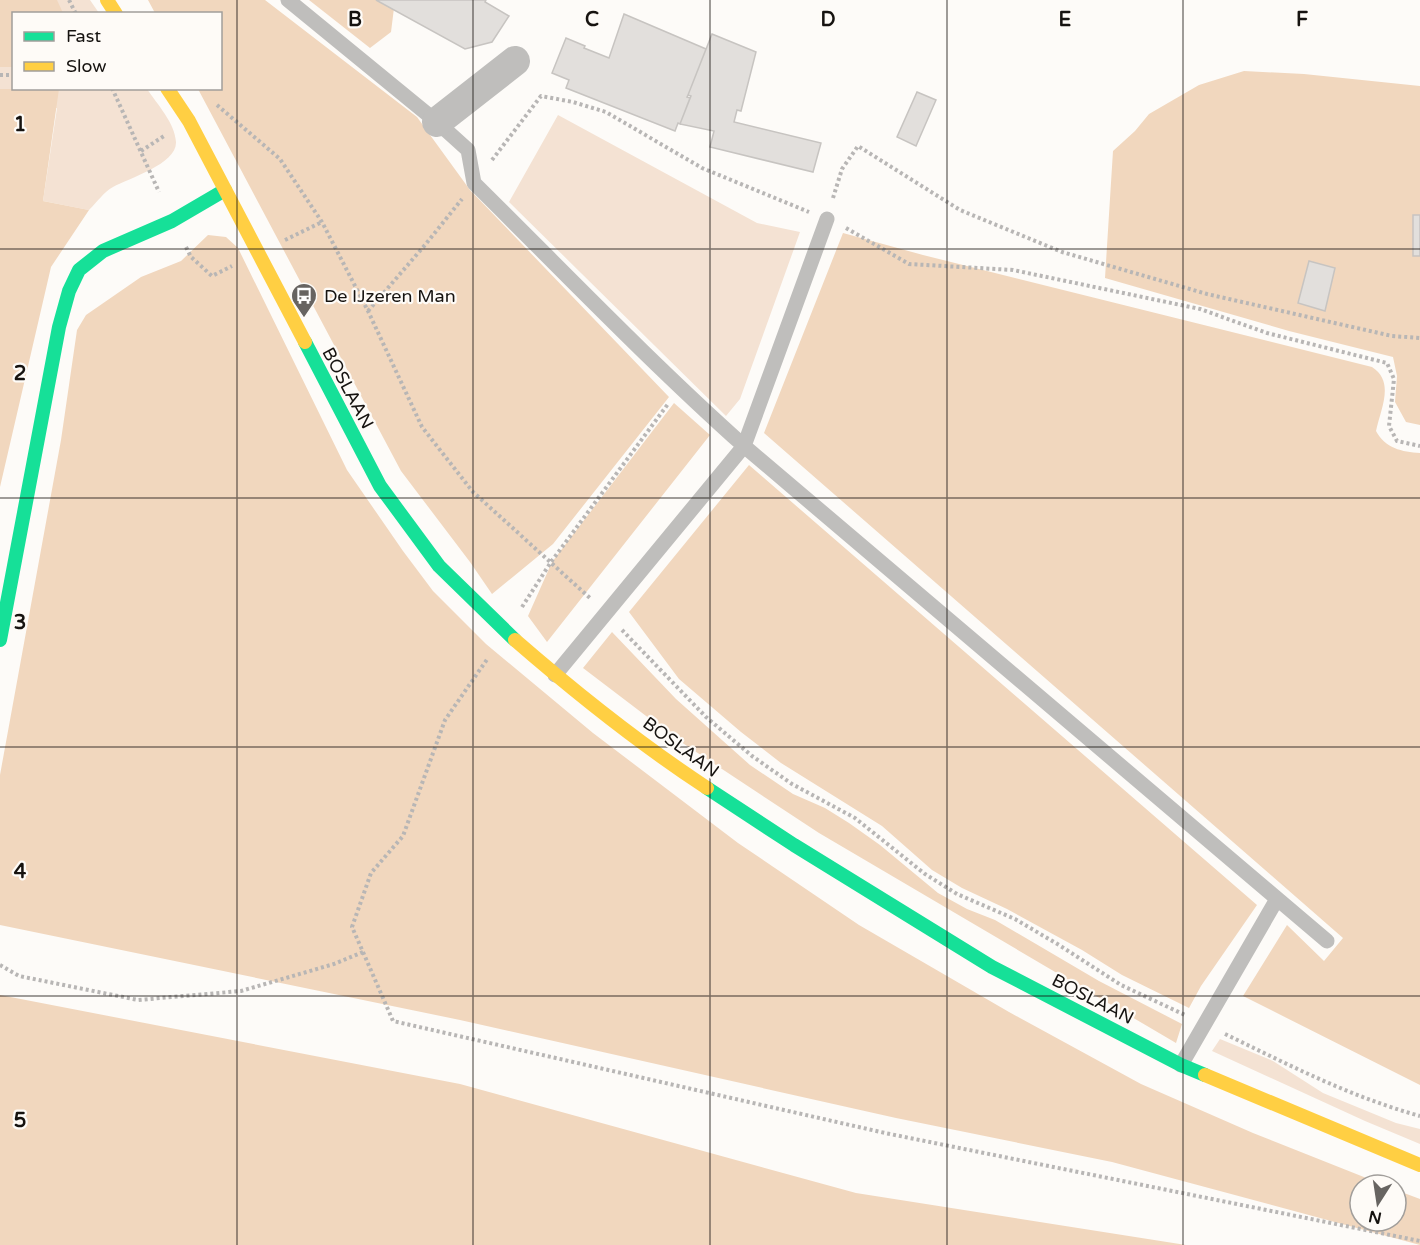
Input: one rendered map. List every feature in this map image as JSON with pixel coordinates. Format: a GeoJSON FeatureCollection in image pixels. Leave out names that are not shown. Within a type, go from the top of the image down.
{"type":"FeatureCollection","features":[{"type":"Feature","properties":{"kind":"main road","name":"BOSLAAN"},"geometry":{"type":"LineString","coordinates":[[168,90],[189,121],[380,486],[439,566],[506,633],[555,675],[678,769],[794,845],[992,967],[1181,1065],[1420,1166]]}},
{"type":"Feature","properties":{"kind":"main road"},"geometry":{"type":"LineString","coordinates":[[0,640],[59,327],[69,291],[79,270],[103,251],[172,221],[225,190]]}},
{"type":"Feature","properties":{"kind":"street"},"geometry":{"type":"LineString","coordinates":[[437,122],[516,61]]}},
{"type":"Feature","properties":{"kind":"lane"},"geometry":{"type":"LineString","coordinates":[[288,0],[468,150],[474,183],[639,345],[679,388],[744,446],[1328,941]]}},
{"type":"Feature","properties":{"kind":"lane"},"geometry":{"type":"LineString","coordinates":[[555,675],[744,446],[827,219]]}},
{"type":"Feature","properties":{"kind":"lane"},"geometry":{"type":"LineString","coordinates":[[1181,1065],[1277,898]]}},
{"type":"Feature","properties":{"kind":"path"},"geometry":{"type":"LineString","coordinates":[[113,90],[172,221]]}},
{"type":"Feature","properties":{"kind":"path"},"geometry":{"type":"LineString","coordinates":[[368,311],[425,245],[541,96],[573,102],[606,112],[702,168],[827,219],[909,264],[1025,272],[1200,309],[1267,333],[1387,363],[1394,379],[1389,426],[1397,441],[1420,447]]}},
{"type":"Feature","properties":{"kind":"path"},"geometry":{"type":"LineString","coordinates":[[216,105],[280,159],[321,222],[368,311],[422,427],[473,492],[606,613],[706,717],[752,756],[792,784],[855,818],[925,874],[957,894],[1015,920],[1121,985],[1332,1085],[1382,1106],[1420,1116]]}},
{"type":"Feature","properties":{"kind":"path"},"geometry":{"type":"LineString","coordinates":[[827,219],[842,169],[858,146],[960,210],[1062,252],[1207,294],[1392,336],[1420,339]]}},
{"type":"Feature","properties":{"kind":"path"},"geometry":{"type":"LineString","coordinates":[[679,388],[550,562],[506,633],[445,720],[403,836],[371,873],[351,927],[393,1021],[885,1133],[1420,1241]]}},
{"type":"Feature","properties":{"kind":"path"},"geometry":{"type":"LineString","coordinates":[[0,965],[19,976],[138,1000],[241,991],[334,964],[363,952]]}},
{"type":"Feature","properties":{"kind":"shaded area"},"geometry":{"type":"Polygon","coordinates":[[[0,0],[90,0],[98,12],[12,12],[12,90],[148,90],[165,114],[176,142],[174,150],[161,164],[110,189],[89,210],[43,201],[57,108],[0,108],[0,0]]]}},
{"type":"Feature","properties":{"kind":"shaded area"},"geometry":{"type":"Polygon","coordinates":[[[0,0],[57,0],[63,12],[12,12],[12,67],[0,67],[0,0]]]}},
{"type":"Feature","properties":{"kind":"shaded area"},"geometry":{"type":"Polygon","coordinates":[[[148,0],[265,0],[417,117],[470,190],[669,397],[553,544],[492,594],[401,471],[199,90],[222,90],[222,12],[154,12],[148,0]]]}},
{"type":"Feature","properties":{"kind":"shaded area"},"geometry":{"type":"Polygon","coordinates":[[[309,0],[395,0],[391,32],[370,48],[309,0]]]}},
{"type":"Feature","properties":{"kind":"shaded area"},"geometry":{"type":"Polygon","coordinates":[[[1244,71],[1304,74],[1420,86],[1420,425],[1406,422],[1395,402],[1397,376],[1393,357],[1289,331],[1105,278],[1113,151],[1135,131],[1149,114],[1199,85],[1244,71]]]}},
{"type":"Feature","properties":{"kind":"shaded area"},"geometry":{"type":"Polygon","coordinates":[[[0,89],[59,90],[43,201],[89,210],[51,267],[0,487],[0,89]]]}},
{"type":"Feature","properties":{"kind":"shaded area"},"geometry":{"type":"Polygon","coordinates":[[[558,115],[757,223],[800,232],[740,399],[726,416],[509,202],[558,115]]]}},
{"type":"Feature","properties":{"kind":"shaded area"},"geometry":{"type":"Polygon","coordinates":[[[843,233],[1372,367],[1379,373],[1385,388],[1376,431],[1384,441],[1395,448],[1420,453],[1420,1085],[1243,996],[1287,925],[1324,961],[1343,938],[764,433],[843,233]]]}},
{"type":"Feature","properties":{"kind":"shaded area"},"geometry":{"type":"Polygon","coordinates":[[[208,235],[226,237],[238,248],[347,470],[403,551],[433,591],[486,644],[593,733],[738,843],[859,925],[1009,1012],[1141,1084],[1253,1133],[1354,1173],[1348,1173],[1348,1226],[1112,1162],[896,1118],[460,1020],[0,925],[0,775],[61,440],[77,330],[86,315],[141,277],[181,261],[208,235]]]}},
{"type":"Feature","properties":{"kind":"shaded area"},"geometry":{"type":"Polygon","coordinates":[[[674,403],[710,435],[547,642],[528,616],[552,562],[674,403]]]}},
{"type":"Feature","properties":{"kind":"shaded area"},"geometry":{"type":"Polygon","coordinates":[[[749,465],[1257,905],[1201,986],[1189,1008],[1122,975],[1082,950],[932,870],[882,826],[781,763],[679,679],[629,612],[749,465]]]}},
{"type":"Feature","properties":{"kind":"shaded area"},"geometry":{"type":"Polygon","coordinates":[[[612,632],[676,699],[750,765],[793,794],[825,808],[849,823],[880,845],[938,893],[967,909],[995,920],[1099,981],[1182,1024],[1176,1043],[819,833],[675,738],[583,668],[612,632]]]}},
{"type":"Feature","properties":{"kind":"shaded area"},"geometry":{"type":"Polygon","coordinates":[[[0,995],[460,1084],[856,1193],[1186,1245],[0,1245],[0,995]]]}},
{"type":"Feature","properties":{"kind":"shaded area"},"geometry":{"type":"Polygon","coordinates":[[[1220,1039],[1273,1061],[1323,1093],[1396,1123],[1420,1129],[1420,1144],[1212,1051],[1220,1039]]]}},
{"type":"Feature","properties":{"kind":"shaded area"},"geometry":{"type":"Polygon","coordinates":[[[1408,1194],[1420,1199],[1420,1245],[1375,1233],[1408,1233],[1408,1194]]]}},
{"type":"Feature","properties":{"kind":"building"},"geometry":{"type":"Polygon","coordinates":[[[376,0],[486,0],[485,2],[509,16],[492,42],[465,49],[376,0]]]}},
{"type":"Feature","properties":{"kind":"building"},"geometry":{"type":"Polygon","coordinates":[[[624,14],[706,49],[687,97],[690,98],[675,131],[566,88],[569,80],[552,73],[566,38],[609,58],[624,14]]]}},
{"type":"Feature","properties":{"kind":"building"},"geometry":{"type":"Polygon","coordinates":[[[712,34],[756,52],[741,111],[737,110],[734,122],[821,143],[813,172],[710,147],[714,131],[680,124],[691,96],[688,95],[712,34]]]}},
{"type":"Feature","properties":{"kind":"building"},"geometry":{"type":"Polygon","coordinates":[[[917,92],[936,100],[916,146],[897,137],[917,92]]]}},
{"type":"Feature","properties":{"kind":"building"},"geometry":{"type":"Polygon","coordinates":[[[1413,215],[1420,215],[1420,256],[1413,256],[1413,215]]]}},
{"type":"Feature","properties":{"kind":"building"},"geometry":{"type":"Polygon","coordinates":[[[1309,261],[1335,268],[1325,311],[1298,303],[1309,261]]]}},
{"type":"Feature","properties":{"kind":"traffic: fast"},"geometry":{"type":"LineString","coordinates":[[0,640],[59,327],[69,291],[79,270],[103,251],[172,221],[225,190]]}},
{"type":"Feature","properties":{"kind":"traffic: fast"},"geometry":{"type":"LineString","coordinates":[[305,342],[380,486],[439,566],[515,640]]}},
{"type":"Feature","properties":{"kind":"traffic: fast"},"geometry":{"type":"LineString","coordinates":[[707,788],[794,845],[992,967],[1181,1065],[1205,1075]]}},
{"type":"Feature","properties":{"kind":"traffic: slow"},"geometry":{"type":"LineString","coordinates":[[107,0],[115,12]]}},
{"type":"Feature","properties":{"kind":"traffic: slow"},"geometry":{"type":"LineString","coordinates":[[168,90],[189,121],[305,342]]}},
{"type":"Feature","properties":{"kind":"traffic: slow"},"geometry":{"type":"LineString","coordinates":[[515,640],[609,717],[657,754],[707,788]]}},
{"type":"Feature","properties":{"kind":"traffic: slow"},"geometry":{"type":"LineString","coordinates":[[1205,1075],[1420,1165]]}},
{"type":"Feature","properties":{"kind":"place","name":"De IJzeren Man"},"geometry":{"type":"Point","coordinates":[304,319]}}]}
